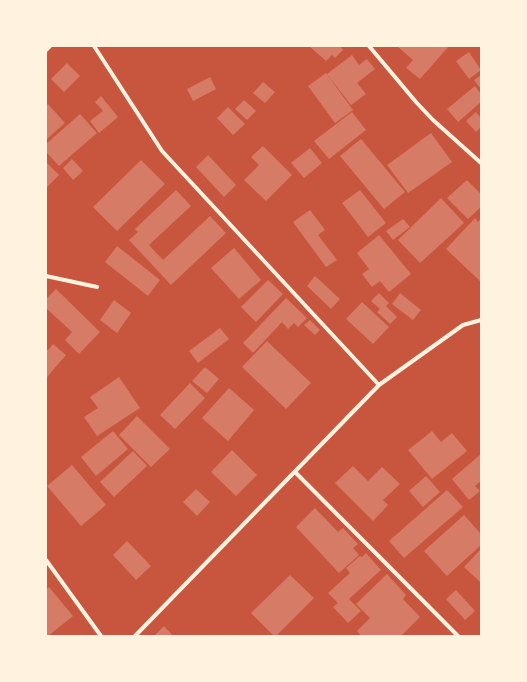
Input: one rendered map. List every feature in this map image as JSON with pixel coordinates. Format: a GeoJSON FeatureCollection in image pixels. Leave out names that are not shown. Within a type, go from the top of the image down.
{"type":"FeatureCollection","features":[{"type":"Feature","properties":{"kind":"street"},"geometry":{"type":"LineString","coordinates":[[46,50],[50,46]]}},
{"type":"Feature","properties":{"kind":"street"},"geometry":{"type":"LineString","coordinates":[[94,46],[162,151],[379,385]]}},
{"type":"Feature","properties":{"kind":"street"},"geometry":{"type":"LineString","coordinates":[[369,46],[433,120],[481,163]]}},
{"type":"Feature","properties":{"kind":"street"},"geometry":{"type":"LineString","coordinates":[[46,276],[96,287]]}},
{"type":"Feature","properties":{"kind":"street"},"geometry":{"type":"LineString","coordinates":[[135,636],[379,385],[463,325],[481,320]]}},
{"type":"Feature","properties":{"kind":"street"},"geometry":{"type":"LineString","coordinates":[[295,472],[458,636]]}},
{"type":"Feature","properties":{"kind":"street"},"geometry":{"type":"LineString","coordinates":[[46,560],[101,636]]}},
{"type":"Feature","properties":{"kind":"building"},"geometry":{"type":"Polygon","coordinates":[[[309,46],[340,46],[343,50],[335,58],[332,55],[326,61],[309,46]]]}},
{"type":"Feature","properties":{"kind":"building"},"geometry":{"type":"Polygon","coordinates":[[[397,46],[449,46],[420,79],[406,68],[413,60],[397,46]]]}},
{"type":"Feature","properties":{"kind":"building"},"geometry":{"type":"Polygon","coordinates":[[[469,52],[481,70],[469,79],[456,61],[469,52]]]}},
{"type":"Feature","properties":{"kind":"building"},"geometry":{"type":"Polygon","coordinates":[[[352,55],[359,65],[367,59],[375,69],[357,83],[366,94],[351,105],[327,74],[352,55]]]}},
{"type":"Feature","properties":{"kind":"building"},"geometry":{"type":"Polygon","coordinates":[[[67,63],[80,76],[64,92],[51,79],[67,63]]]}},
{"type":"Feature","properties":{"kind":"building"},"geometry":{"type":"Polygon","coordinates":[[[326,73],[353,110],[335,123],[308,86],[326,73]]]}},
{"type":"Feature","properties":{"kind":"building"},"geometry":{"type":"Polygon","coordinates":[[[481,75],[481,89],[474,80],[481,75]]]}},
{"type":"Feature","properties":{"kind":"building"},"geometry":{"type":"Polygon","coordinates":[[[210,77],[216,89],[193,101],[187,89],[210,77]]]}},
{"type":"Feature","properties":{"kind":"building"},"geometry":{"type":"Polygon","coordinates":[[[263,82],[275,92],[265,103],[253,93],[263,82]]]}},
{"type":"Feature","properties":{"kind":"building"},"geometry":{"type":"Polygon","coordinates":[[[475,86],[481,94],[481,102],[458,122],[447,109],[475,86]]]}},
{"type":"Feature","properties":{"kind":"building"},"geometry":{"type":"Polygon","coordinates":[[[101,96],[118,117],[99,133],[90,121],[103,111],[95,102],[101,96]]]}},
{"type":"Feature","properties":{"kind":"building"},"geometry":{"type":"Polygon","coordinates":[[[244,100],[256,111],[247,120],[235,109],[244,100]]]}},
{"type":"Feature","properties":{"kind":"building"},"geometry":{"type":"Polygon","coordinates":[[[48,104],[65,123],[46,140],[46,106],[48,104]]]}},
{"type":"Feature","properties":{"kind":"building"},"geometry":{"type":"Polygon","coordinates":[[[228,107],[245,124],[233,135],[217,118],[228,107]]]}},
{"type":"Feature","properties":{"kind":"building"},"geometry":{"type":"Polygon","coordinates":[[[352,112],[366,130],[329,159],[314,141],[352,112]]]}},
{"type":"Feature","properties":{"kind":"building"},"geometry":{"type":"Polygon","coordinates":[[[476,112],[481,118],[481,127],[476,132],[466,121],[476,112]]]}},
{"type":"Feature","properties":{"kind":"building"},"geometry":{"type":"Polygon","coordinates":[[[80,114],[97,133],[59,166],[46,152],[46,144],[80,114]]]}},
{"type":"Feature","properties":{"kind":"building"},"geometry":{"type":"Polygon","coordinates":[[[431,133],[452,162],[408,193],[387,165],[431,133]]]}},
{"type":"Feature","properties":{"kind":"building"},"geometry":{"type":"Polygon","coordinates":[[[361,139],[405,192],[384,209],[340,156],[361,139]]]}},
{"type":"Feature","properties":{"kind":"building"},"geometry":{"type":"Polygon","coordinates":[[[263,146],[292,175],[266,201],[244,180],[259,165],[251,157],[263,146]]]}},
{"type":"Feature","properties":{"kind":"building"},"geometry":{"type":"Polygon","coordinates":[[[310,148],[322,163],[304,178],[291,163],[310,148]]]}},
{"type":"Feature","properties":{"kind":"building"},"geometry":{"type":"Polygon","coordinates":[[[208,155],[236,185],[224,197],[196,167],[208,155]]]}},
{"type":"Feature","properties":{"kind":"building"},"geometry":{"type":"Polygon","coordinates":[[[72,159],[83,171],[73,180],[63,168],[72,159]]]}},
{"type":"Feature","properties":{"kind":"building"},"geometry":{"type":"Polygon","coordinates":[[[141,160],[165,184],[117,231],[93,207],[141,160]]]}},
{"type":"Feature","properties":{"kind":"building"},"geometry":{"type":"Polygon","coordinates":[[[46,162],[59,175],[46,188],[46,162]]]}},
{"type":"Feature","properties":{"kind":"building"},"geometry":{"type":"Polygon","coordinates":[[[467,180],[481,194],[481,207],[468,219],[447,198],[467,180]]]}},
{"type":"Feature","properties":{"kind":"building"},"geometry":{"type":"Polygon","coordinates":[[[176,190],[191,206],[149,245],[163,260],[210,216],[226,233],[171,285],[129,240],[138,232],[135,229],[176,190]]]}},
{"type":"Feature","properties":{"kind":"building"},"geometry":{"type":"Polygon","coordinates":[[[360,190],[386,223],[368,237],[342,203],[360,190]]]}},
{"type":"Feature","properties":{"kind":"building"},"geometry":{"type":"Polygon","coordinates":[[[441,198],[464,223],[420,263],[398,240],[441,198]]]}},
{"type":"Feature","properties":{"kind":"building"},"geometry":{"type":"Polygon","coordinates":[[[310,210],[325,230],[318,235],[337,260],[326,267],[293,222],[310,210]]]}},
{"type":"Feature","properties":{"kind":"building"},"geometry":{"type":"Polygon","coordinates":[[[475,218],[478,222],[481,218],[481,282],[446,249],[475,218]]]}},
{"type":"Feature","properties":{"kind":"building"},"geometry":{"type":"Polygon","coordinates":[[[403,219],[410,227],[393,240],[386,231],[403,219]]]}},
{"type":"Feature","properties":{"kind":"building"},"geometry":{"type":"Polygon","coordinates":[[[379,235],[411,274],[389,292],[380,281],[372,287],[362,274],[369,269],[357,253],[379,235]]]}},
{"type":"Feature","properties":{"kind":"building"},"geometry":{"type":"Polygon","coordinates":[[[117,246],[160,280],[148,296],[105,262],[117,246]]]}},
{"type":"Feature","properties":{"kind":"building"},"geometry":{"type":"Polygon","coordinates":[[[234,248],[261,280],[239,299],[211,268],[234,248]]]}},
{"type":"Feature","properties":{"kind":"building"},"geometry":{"type":"Polygon","coordinates":[[[315,276],[340,299],[331,309],[307,286],[315,276]]]}},
{"type":"Feature","properties":{"kind":"building"},"geometry":{"type":"Polygon","coordinates":[[[268,280],[283,294],[256,322],[241,307],[268,280]]]}},
{"type":"Feature","properties":{"kind":"building"},"geometry":{"type":"Polygon","coordinates":[[[56,289],[100,332],[79,354],[65,340],[72,332],[46,308],[46,299],[56,289]]]}},
{"type":"Feature","properties":{"kind":"building"},"geometry":{"type":"Polygon","coordinates":[[[379,293],[389,303],[386,306],[397,317],[390,324],[377,312],[380,309],[371,301],[379,293]]]}},
{"type":"Feature","properties":{"kind":"building"},"geometry":{"type":"Polygon","coordinates":[[[400,293],[421,310],[413,320],[392,304],[400,293]]]}},
{"type":"Feature","properties":{"kind":"building"},"geometry":{"type":"Polygon","coordinates":[[[286,298],[307,318],[298,327],[294,323],[288,329],[282,322],[253,353],[243,343],[286,298]]]}},
{"type":"Feature","properties":{"kind":"building"},"geometry":{"type":"Polygon","coordinates":[[[114,300],[131,313],[117,333],[100,320],[114,300]]]}},
{"type":"Feature","properties":{"kind":"building"},"geometry":{"type":"Polygon","coordinates":[[[362,302],[389,327],[373,344],[346,319],[362,302]]]}},
{"type":"Feature","properties":{"kind":"building"},"geometry":{"type":"Polygon","coordinates":[[[310,320],[320,330],[315,335],[304,325],[310,320]]]}},
{"type":"Feature","properties":{"kind":"building"},"geometry":{"type":"Polygon","coordinates":[[[220,328],[229,339],[198,363],[189,351],[220,328]]]}},
{"type":"Feature","properties":{"kind":"building"},"geometry":{"type":"Polygon","coordinates":[[[267,341],[311,383],[286,409],[242,367],[267,341]]]}},
{"type":"Feature","properties":{"kind":"building"},"geometry":{"type":"Polygon","coordinates":[[[53,344],[66,355],[47,377],[46,349],[48,350],[53,344]]]}},
{"type":"Feature","properties":{"kind":"building"},"geometry":{"type":"Polygon","coordinates":[[[205,367],[219,379],[207,393],[192,381],[205,367]]]}},
{"type":"Feature","properties":{"kind":"building"},"geometry":{"type":"Polygon","coordinates":[[[119,377],[140,408],[97,436],[84,417],[98,408],[90,397],[119,377]]]}},
{"type":"Feature","properties":{"kind":"building"},"geometry":{"type":"Polygon","coordinates":[[[190,383],[205,398],[175,429],[160,415],[190,383]]]}},
{"type":"Feature","properties":{"kind":"building"},"geometry":{"type":"Polygon","coordinates":[[[229,388],[254,410],[228,441],[202,418],[229,388]]]}},
{"type":"Feature","properties":{"kind":"building"},"geometry":{"type":"Polygon","coordinates":[[[137,416],[170,449],[151,467],[119,435],[137,416]]]}},
{"type":"Feature","properties":{"kind":"building"},"geometry":{"type":"Polygon","coordinates":[[[113,431],[128,449],[96,476],[81,457],[113,431]]]}},
{"type":"Feature","properties":{"kind":"building"},"geometry":{"type":"Polygon","coordinates":[[[432,431],[441,442],[452,433],[467,451],[432,479],[408,450],[432,431]]]}},
{"type":"Feature","properties":{"kind":"building"},"geometry":{"type":"Polygon","coordinates":[[[232,450],[257,475],[236,496],[211,472],[232,450]]]}},
{"type":"Feature","properties":{"kind":"building"},"geometry":{"type":"Polygon","coordinates":[[[133,451],[147,466],[114,497],[100,482],[133,451]]]}},
{"type":"Feature","properties":{"kind":"building"},"geometry":{"type":"Polygon","coordinates":[[[481,454],[481,481],[475,486],[480,491],[469,500],[452,479],[481,454]]]}},
{"type":"Feature","properties":{"kind":"building"},"geometry":{"type":"Polygon","coordinates":[[[72,465],[106,505],[81,526],[47,486],[72,465]]]}},
{"type":"Feature","properties":{"kind":"building"},"geometry":{"type":"Polygon","coordinates":[[[353,466],[368,481],[382,467],[400,484],[383,500],[388,505],[373,521],[335,483],[353,466]]]}},
{"type":"Feature","properties":{"kind":"building"},"geometry":{"type":"Polygon","coordinates":[[[426,476],[440,492],[423,507],[409,491],[426,476]]]}},
{"type":"Feature","properties":{"kind":"building"},"geometry":{"type":"Polygon","coordinates":[[[196,489],[210,502],[197,516],[183,502],[196,489]]]}},
{"type":"Feature","properties":{"kind":"building"},"geometry":{"type":"Polygon","coordinates":[[[447,490],[463,507],[404,558],[389,541],[447,490]]]}},
{"type":"Feature","properties":{"kind":"building"},"geometry":{"type":"Polygon","coordinates":[[[315,508],[338,532],[343,528],[358,544],[353,548],[359,555],[339,573],[296,527],[315,508]]]}},
{"type":"Feature","properties":{"kind":"building"},"geometry":{"type":"Polygon","coordinates":[[[464,515],[481,534],[481,545],[447,576],[424,551],[464,515]]]}},
{"type":"Feature","properties":{"kind":"building"},"geometry":{"type":"Polygon","coordinates":[[[127,541],[151,566],[136,580],[113,555],[127,541]]]}},
{"type":"Feature","properties":{"kind":"building"},"geometry":{"type":"Polygon","coordinates":[[[481,549],[481,581],[480,582],[464,567],[481,549]]]}},
{"type":"Feature","properties":{"kind":"building"},"geometry":{"type":"Polygon","coordinates":[[[366,553],[381,570],[349,599],[361,611],[348,623],[333,607],[338,603],[328,593],[350,573],[346,568],[366,553]]]}},
{"type":"Feature","properties":{"kind":"building"},"geometry":{"type":"Polygon","coordinates":[[[387,574],[406,595],[403,599],[420,617],[401,636],[361,636],[357,631],[370,618],[356,604],[387,574]]]}},
{"type":"Feature","properties":{"kind":"building"},"geometry":{"type":"Polygon","coordinates":[[[290,575],[314,598],[276,636],[274,636],[251,613],[290,575]]]}},
{"type":"Feature","properties":{"kind":"building"},"geometry":{"type":"Polygon","coordinates":[[[49,587],[73,616],[46,636],[46,590],[49,587]]]}},
{"type":"Feature","properties":{"kind":"building"},"geometry":{"type":"Polygon","coordinates":[[[456,590],[475,611],[465,620],[446,599],[456,590]]]}},
{"type":"Feature","properties":{"kind":"building"},"geometry":{"type":"Polygon","coordinates":[[[164,626],[173,636],[154,636],[164,626]]]}}]}
